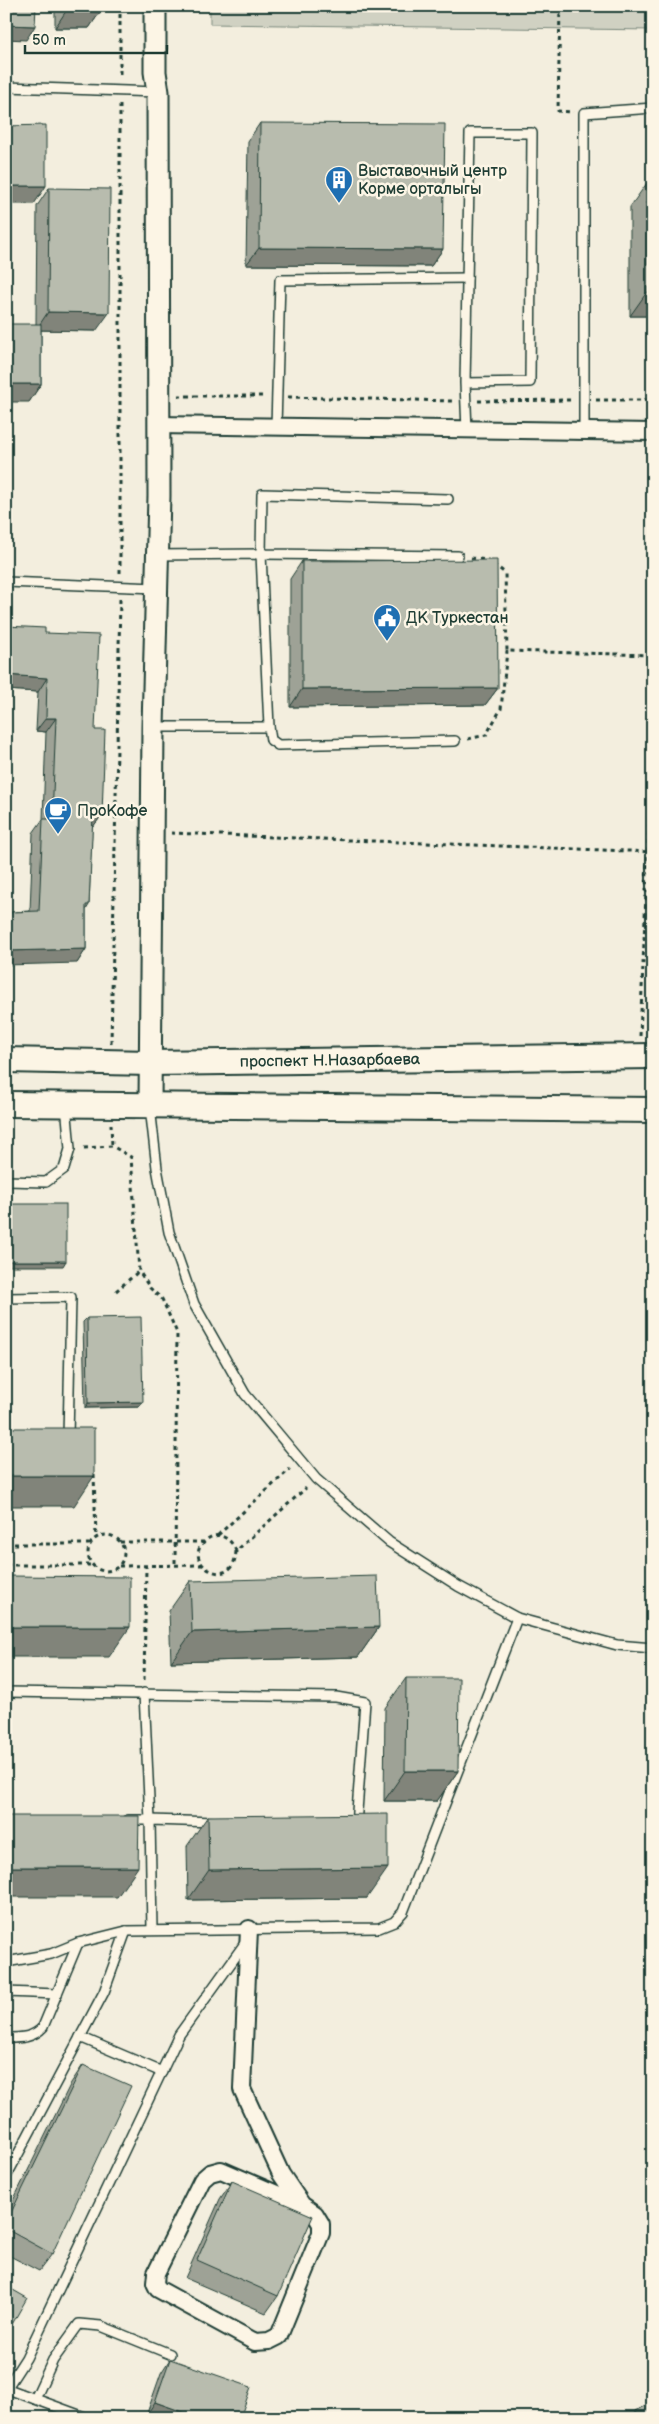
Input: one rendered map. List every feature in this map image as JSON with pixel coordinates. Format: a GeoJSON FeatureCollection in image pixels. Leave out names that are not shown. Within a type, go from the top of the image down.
{"type":"FeatureCollection","features":[{"type":"Feature","properties":{"kind":"main road","name":"проспект Н.Назарбаева"},"geometry":{"type":"LineString","coordinates":[[6,1060],[150,1063],[646,1056]]}},
{"type":"Feature","properties":{"kind":"main road"},"geometry":{"type":"LineString","coordinates":[[6,1104],[653,1110]]}},
{"type":"Feature","properties":{"kind":"street"},"geometry":{"type":"LineString","coordinates":[[150,1104],[153,727],[159,496],[157,425],[158,92],[155,72],[155,6]]}},
{"type":"Feature","properties":{"kind":"street"},"geometry":{"type":"LineString","coordinates":[[157,425],[653,432]]}},
{"type":"Feature","properties":{"kind":"street"},"geometry":{"type":"LineString","coordinates":[[248,1935],[242,2089],[281,2174],[302,2205],[315,2214],[321,2224],[321,2233],[279,2336],[269,2341],[256,2342],[158,2289],[156,2273],[202,2180],[210,2174],[221,2170],[302,2205]]}},
{"type":"Feature","properties":{"kind":"lane"},"geometry":{"type":"LineString","coordinates":[[6,87],[158,92]]}},
{"type":"Feature","properties":{"kind":"lane"},"geometry":{"type":"LineString","coordinates":[[584,431],[584,113],[653,108]]}},
{"type":"Feature","properties":{"kind":"lane"},"geometry":{"type":"LineString","coordinates":[[465,383],[530,382],[532,133],[470,133],[465,383],[467,430]]}},
{"type":"Feature","properties":{"kind":"lane"},"geometry":{"type":"LineString","coordinates":[[276,427],[280,280],[467,278]]}},
{"type":"Feature","properties":{"kind":"lane"},"geometry":{"type":"LineString","coordinates":[[448,500],[262,494],[262,554],[271,740],[278,745],[455,741]]}},
{"type":"Feature","properties":{"kind":"lane"},"geometry":{"type":"LineString","coordinates":[[156,555],[458,556]]}},
{"type":"Feature","properties":{"kind":"lane"},"geometry":{"type":"LineString","coordinates":[[6,582],[120,585],[156,588]]}},
{"type":"Feature","properties":{"kind":"lane"},"geometry":{"type":"LineString","coordinates":[[153,727],[269,727]]}},
{"type":"Feature","properties":{"kind":"lane"},"geometry":{"type":"LineString","coordinates":[[6,1181],[46,1182],[64,1170],[70,1149],[66,1104]]}},
{"type":"Feature","properties":{"kind":"lane"},"geometry":{"type":"LineString","coordinates":[[150,1104],[157,1168],[169,1232],[194,1304],[244,1394],[316,1479],[389,1542],[458,1586],[517,1618],[617,1645],[653,1648]]}},
{"type":"Feature","properties":{"kind":"lane"},"geometry":{"type":"LineString","coordinates":[[6,1298],[71,1297],[68,1437]]}},
{"type":"Feature","properties":{"kind":"lane"},"geometry":{"type":"LineString","coordinates":[[6,1962],[51,1954],[78,1943],[126,1930],[248,1935],[379,1928],[394,1922],[403,1912],[517,1618]]}},
{"type":"Feature","properties":{"kind":"lane"},"geometry":{"type":"LineString","coordinates":[[6,1692],[336,1697],[365,1702],[356,1825],[346,1825]]}},
{"type":"Feature","properties":{"kind":"lane"},"geometry":{"type":"LineString","coordinates":[[144,1693],[150,1820],[152,1930]]}},
{"type":"Feature","properties":{"kind":"lane"},"geometry":{"type":"LineString","coordinates":[[121,1820],[228,1822]]}},
{"type":"Feature","properties":{"kind":"lane"},"geometry":{"type":"LineString","coordinates":[[6,2177],[104,1992],[126,1930]]}},
{"type":"Feature","properties":{"kind":"lane"},"geometry":{"type":"LineString","coordinates":[[87,2418],[7,2389],[26,2358],[179,2035],[248,1935]]}},
{"type":"Feature","properties":{"kind":"lane"},"geometry":{"type":"LineString","coordinates":[[6,2038],[37,2034],[43,2027],[78,1943]]}},
{"type":"Feature","properties":{"kind":"lane"},"geometry":{"type":"LineString","coordinates":[[6,1992],[57,1994]]}},
{"type":"Feature","properties":{"kind":"lane"},"geometry":{"type":"LineString","coordinates":[[80,2037],[162,2072]]}},
{"type":"Feature","properties":{"kind":"lane"},"geometry":{"type":"LineString","coordinates":[[35,2398],[52,2360],[79,2324],[101,2326],[170,2354]]}},
{"type":"Feature","properties":{"kind":"path"},"geometry":{"type":"LineString","coordinates":[[111,1061],[120,585],[120,6]]}},
{"type":"Feature","properties":{"kind":"path"},"geometry":{"type":"LineString","coordinates":[[560,6],[558,111],[584,113]]}},
{"type":"Feature","properties":{"kind":"path"},"geometry":{"type":"LineString","coordinates":[[157,396],[277,396],[466,402],[653,400]]}},
{"type":"Feature","properties":{"kind":"path"},"geometry":{"type":"LineString","coordinates":[[455,741],[486,736],[501,709],[507,651],[504,573],[488,560],[458,556]]}},
{"type":"Feature","properties":{"kind":"path"},"geometry":{"type":"LineString","coordinates":[[507,651],[653,655]]}},
{"type":"Feature","properties":{"kind":"path"},"geometry":{"type":"LineString","coordinates":[[646,1056],[653,727]]}},
{"type":"Feature","properties":{"kind":"path"},"geometry":{"type":"LineString","coordinates":[[152,833],[651,852]]}},
{"type":"Feature","properties":{"kind":"path"},"geometry":{"type":"LineString","coordinates":[[70,1149],[112,1146],[131,1157],[139,1271],[150,1288],[162,1299],[177,1333],[176,1564]]}},
{"type":"Feature","properties":{"kind":"path"},"geometry":{"type":"LineString","coordinates":[[116,1291],[139,1271]]}},
{"type":"Feature","properties":{"kind":"path"},"geometry":{"type":"LineString","coordinates":[[218,1535],[300,1460]]}},
{"type":"Feature","properties":{"kind":"path"},"geometry":{"type":"LineString","coordinates":[[94,1468],[96,1537]]}},
{"type":"Feature","properties":{"kind":"path"},"geometry":{"type":"LineString","coordinates":[[236,1551],[316,1479]]}},
{"type":"Feature","properties":{"kind":"path"},"geometry":{"type":"LineString","coordinates":[[6,1565],[91,1565],[100,1571],[110,1572],[119,1566],[124,1556],[123,1546],[116,1538],[106,1534],[96,1537],[89,1544],[87,1555],[91,1565]]}},
{"type":"Feature","properties":{"kind":"path"},"geometry":{"type":"LineString","coordinates":[[218,1535],[227,1538],[233,1543],[236,1559],[225,1572],[216,1573],[208,1571],[202,1565],[199,1558],[199,1549],[203,1542],[210,1536],[218,1535]]}},
{"type":"Feature","properties":{"kind":"path"},"geometry":{"type":"LineString","coordinates":[[120,1542],[203,1542]]}},
{"type":"Feature","properties":{"kind":"path"},"geometry":{"type":"LineString","coordinates":[[6,1544],[89,1544]]}},
{"type":"Feature","properties":{"kind":"path"},"geometry":{"type":"LineString","coordinates":[[119,1566],[202,1565]]}},
{"type":"Feature","properties":{"kind":"path"},"geometry":{"type":"LineString","coordinates":[[144,1693],[146,1567]]}},
{"type":"Feature","properties":{"kind":"shaded area"},"geometry":{"type":"Polygon","coordinates":[[[210,6],[653,6],[653,30],[210,24],[210,6]]]}},
{"type":"Feature","properties":{"kind":"building"},"geometry":{"type":"Polygon","coordinates":[[[6,6],[36,6],[35,26],[6,25],[6,6]]]}},
{"type":"Feature","properties":{"kind":"building"},"geometry":{"type":"Polygon","coordinates":[[[66,6],[100,6],[100,12],[66,11],[66,6]]]}},
{"type":"Feature","properties":{"kind":"building","name":"Выставочный центр Корме орталыгы"},"geometry":{"type":"Polygon","coordinates":[[[260,123],[445,124],[443,249],[259,248],[260,123]]]}},
{"type":"Feature","properties":{"kind":"building"},"geometry":{"type":"Polygon","coordinates":[[[46,125],[46,186],[6,186],[6,126],[46,125]]]}},
{"type":"Feature","properties":{"kind":"building"},"geometry":{"type":"Polygon","coordinates":[[[647,183],[653,183],[653,292],[647,292],[647,183]]]}},
{"type":"Feature","properties":{"kind":"building"},"geometry":{"type":"Polygon","coordinates":[[[49,188],[110,189],[109,313],[48,312],[49,188]]]}},
{"type":"Feature","properties":{"kind":"building"},"geometry":{"type":"Polygon","coordinates":[[[6,324],[41,324],[41,384],[6,384],[6,324]]]}},
{"type":"Feature","properties":{"kind":"building","name":"ДК Туркестан"},"geometry":{"type":"Polygon","coordinates":[[[497,560],[498,688],[302,689],[302,561],[497,560]]]}},
{"type":"Feature","properties":{"kind":"building"},"geometry":{"type":"Polygon","coordinates":[[[6,626],[45,628],[45,633],[99,635],[95,730],[105,730],[102,815],[93,814],[89,905],[86,905],[86,949],[6,951],[6,914],[11,914],[11,912],[39,911],[43,819],[52,819],[56,718],[46,718],[47,678],[6,675],[6,626]]]}},
{"type":"Feature","properties":{"kind":"building"},"geometry":{"type":"Polygon","coordinates":[[[6,1204],[66,1204],[66,1261],[6,1261],[6,1204]]]}},
{"type":"Feature","properties":{"kind":"building"},"geometry":{"type":"Polygon","coordinates":[[[141,1317],[143,1402],[88,1403],[87,1318],[141,1317]]]}},
{"type":"Feature","properties":{"kind":"building"},"geometry":{"type":"Polygon","coordinates":[[[6,1428],[94,1428],[94,1476],[6,1476],[6,1428]]]}},
{"type":"Feature","properties":{"kind":"building"},"geometry":{"type":"Polygon","coordinates":[[[6,1576],[130,1577],[130,1627],[6,1627],[6,1576]]]}},
{"type":"Feature","properties":{"kind":"building"},"geometry":{"type":"Polygon","coordinates":[[[377,1576],[379,1627],[192,1632],[190,1581],[377,1576]]]}},
{"type":"Feature","properties":{"kind":"building"},"geometry":{"type":"Polygon","coordinates":[[[406,1678],[459,1678],[458,1771],[405,1771],[406,1678]]]}},
{"type":"Feature","properties":{"kind":"building"},"geometry":{"type":"Polygon","coordinates":[[[388,1814],[388,1868],[209,1870],[208,1816],[388,1814]]]}},
{"type":"Feature","properties":{"kind":"building"},"geometry":{"type":"Polygon","coordinates":[[[6,1816],[139,1816],[138,1867],[6,1867],[6,1816]]]}},
{"type":"Feature","properties":{"kind":"building"},"geometry":{"type":"Polygon","coordinates":[[[83,2065],[131,2086],[52,2254],[6,2229],[6,2223],[83,2065]]]}},
{"type":"Feature","properties":{"kind":"building"},"geometry":{"type":"Polygon","coordinates":[[[232,2181],[313,2216],[278,2296],[197,2260],[232,2181]]]}},
{"type":"Feature","properties":{"kind":"building"},"geometry":{"type":"Polygon","coordinates":[[[6,2286],[27,2298],[6,2335],[6,2286]]]}},
{"type":"Feature","properties":{"kind":"building"},"geometry":{"type":"Polygon","coordinates":[[[170,2359],[251,2387],[240,2418],[200,2418],[155,2402],[170,2359]]]}},
{"type":"Feature","properties":{"kind":"building"},"geometry":{"type":"Polygon","coordinates":[[[653,2402],[653,2418],[639,2418],[636,2411],[653,2402]]]}},
{"type":"Feature","properties":{"kind":"place","name":"Выставочный центр Корме орталыгы"},"geometry":{"type":"Point","coordinates":[339,204]}},
{"type":"Feature","properties":{"kind":"place","name":"ДК Туркестан"},"geometry":{"type":"Point","coordinates":[387,642]}},
{"type":"Feature","properties":{"kind":"place","name":"ПроКофе"},"geometry":{"type":"Point","coordinates":[58,835]}}]}
